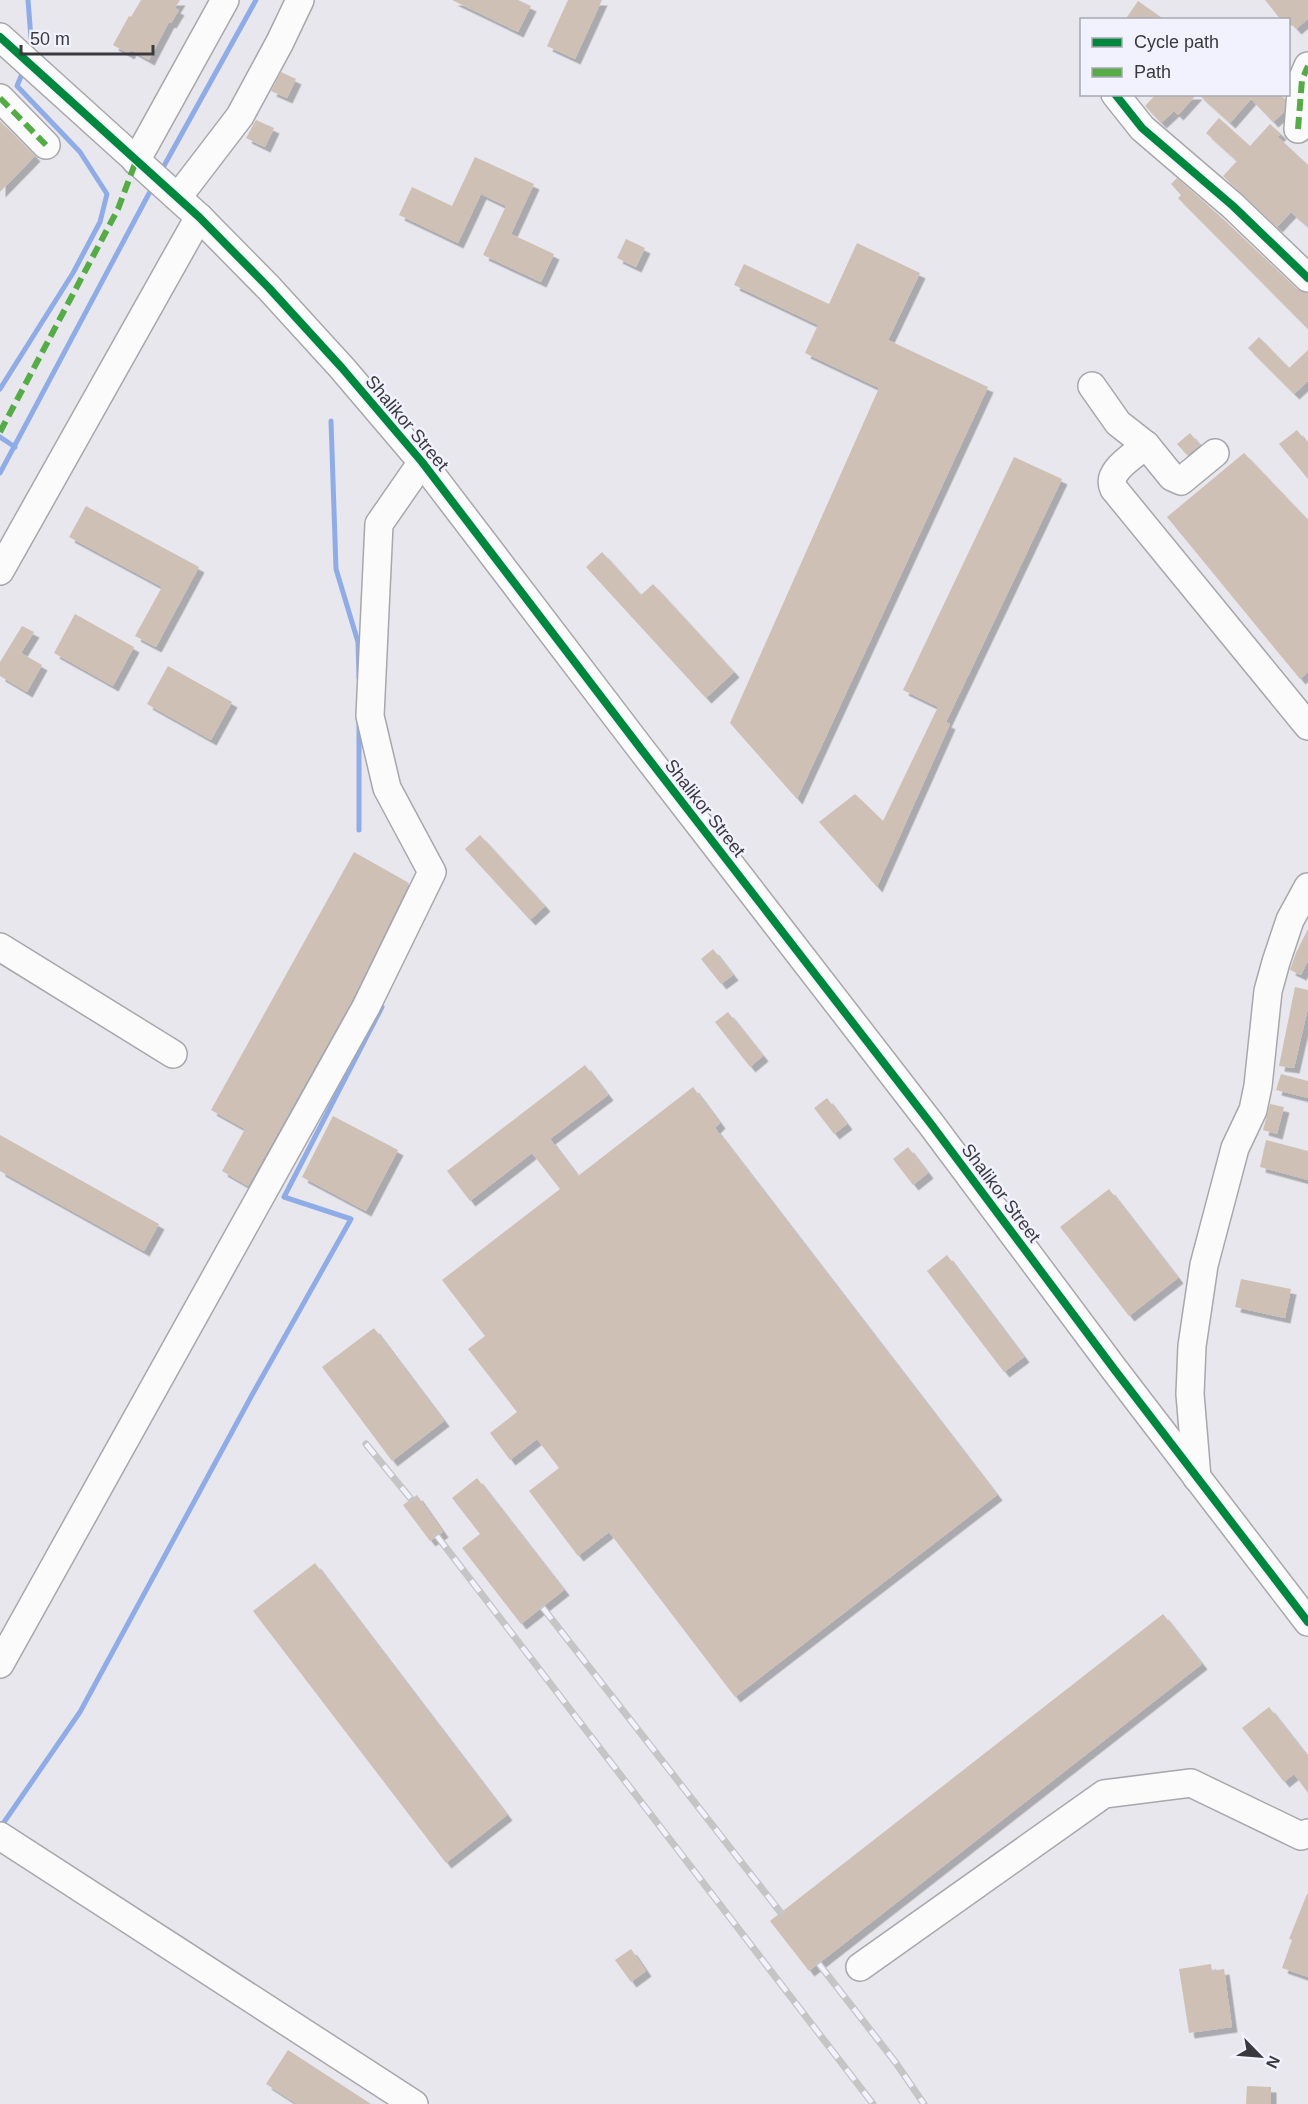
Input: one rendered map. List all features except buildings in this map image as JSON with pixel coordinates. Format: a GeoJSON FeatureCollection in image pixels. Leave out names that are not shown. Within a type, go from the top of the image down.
{"type":"FeatureCollection","features":[{"type":"Feature","properties":{"kind":"street"},"geometry":{"type":"LineString","coordinates":[[157,179],[225,0]]}},
{"type":"Feature","properties":{"kind":"street"},"geometry":{"type":"LineString","coordinates":[[157,179],[240,116],[300,0]]}},
{"type":"Feature","properties":{"kind":"street","name":"Shаlikor Street"},"geometry":{"type":"LineString","coordinates":[[0,37],[199,217],[269,288],[342,368],[422,462],[648,759],[924,1115],[1197,1478],[1307,1619]]}},
{"type":"Feature","properties":{"kind":"street"},"geometry":{"type":"LineString","coordinates":[[1298,129],[1302,80],[1308,66]]}},
{"type":"Feature","properties":{"kind":"street"},"geometry":{"type":"LineString","coordinates":[[1117,96],[1142,128],[1233,207],[1308,278]]}},
{"type":"Feature","properties":{"kind":"street"},"geometry":{"type":"LineString","coordinates":[[0,98],[46,145]]}},
{"type":"Feature","properties":{"kind":"street"},"geometry":{"type":"LineString","coordinates":[[0,571],[199,217]]}},
{"type":"Feature","properties":{"kind":"street"},"geometry":{"type":"LineString","coordinates":[[1092,386],[1118,423],[1146,446],[1172,477],[1181,481],[1215,453]]}},
{"type":"Feature","properties":{"kind":"street"},"geometry":{"type":"LineString","coordinates":[[1146,446],[1113,475],[1111,483],[1114,489],[1308,726]]}},
{"type":"Feature","properties":{"kind":"street"},"geometry":{"type":"LineString","coordinates":[[0,1664],[366,1007],[432,872],[387,788],[370,716],[380,524],[422,462]]}},
{"type":"Feature","properties":{"kind":"street"},"geometry":{"type":"LineString","coordinates":[[1197,1478],[1190,1394],[1192,1346],[1204,1265],[1235,1148],[1252,1110],[1258,1086],[1268,991],[1290,920],[1308,888]]}},
{"type":"Feature","properties":{"kind":"street"},"geometry":{"type":"LineString","coordinates":[[0,947],[172,1054]]}},
{"type":"Feature","properties":{"kind":"street"},"geometry":{"type":"LineString","coordinates":[[860,1967],[1104,1794],[1191,1783],[1301,1836],[1308,1833]]}},
{"type":"Feature","properties":{"kind":"street"},"geometry":{"type":"LineString","coordinates":[[0,1836],[414,2104]]}},
{"type":"Feature","properties":{"kind":"waterway"},"geometry":{"type":"LineString","coordinates":[[28,0],[31,55]]}},
{"type":"Feature","properties":{"kind":"waterway"},"geometry":{"type":"LineString","coordinates":[[160,173],[256,0]]}},
{"type":"Feature","properties":{"kind":"waterway"},"geometry":{"type":"LineString","coordinates":[[0,389],[73,273],[100,222],[107,194],[80,152],[17,86],[24,69]]}},
{"type":"Feature","properties":{"kind":"waterway"},"geometry":{"type":"LineString","coordinates":[[0,473],[153,186]]}},
{"type":"Feature","properties":{"kind":"waterway"},"geometry":{"type":"LineString","coordinates":[[331,421],[336,569],[358,642],[359,678]]}},
{"type":"Feature","properties":{"kind":"waterway"},"geometry":{"type":"LineString","coordinates":[[0,437],[15,447]]}},
{"type":"Feature","properties":{"kind":"waterway"},"geometry":{"type":"LineString","coordinates":[[359,720],[359,830]]}},
{"type":"Feature","properties":{"kind":"waterway"},"geometry":{"type":"LineString","coordinates":[[0,1828],[80,1712],[252,1395],[351,1219],[284,1197],[382,1007]]}},
{"type":"Feature","properties":{"kind":"railway"},"geometry":{"type":"LineString","coordinates":[[366,1444],[411,1499]]}},
{"type":"Feature","properties":{"kind":"railway"},"geometry":{"type":"LineString","coordinates":[[437,1536],[873,2104]]}},
{"type":"Feature","properties":{"kind":"railway"},"geometry":{"type":"LineString","coordinates":[[543,1608],[781,1913]]}},
{"type":"Feature","properties":{"kind":"railway"},"geometry":{"type":"LineString","coordinates":[[819,1964],[896,2063],[924,2104]]}},
{"type":"Feature","properties":{"kind":"marked path"},"geometry":{"type":"LineString","coordinates":[[1298,129],[1302,80],[1308,66]]}},
{"type":"Feature","properties":{"kind":"marked path"},"geometry":{"type":"LineString","coordinates":[[0,98],[46,145]]}},
{"type":"Feature","properties":{"kind":"marked path"},"geometry":{"type":"LineString","coordinates":[[0,432],[118,209],[136,161]]}},
{"type":"Feature","properties":{"kind":"cycle path"},"geometry":{"type":"LineString","coordinates":[[0,37],[199,217],[269,288],[342,368],[422,462],[931,1124],[1114,1369],[1308,1622]]}},
{"type":"Feature","properties":{"kind":"cycle path"},"geometry":{"type":"LineString","coordinates":[[1117,96],[1142,128],[1233,206],[1308,278]]}}]}
